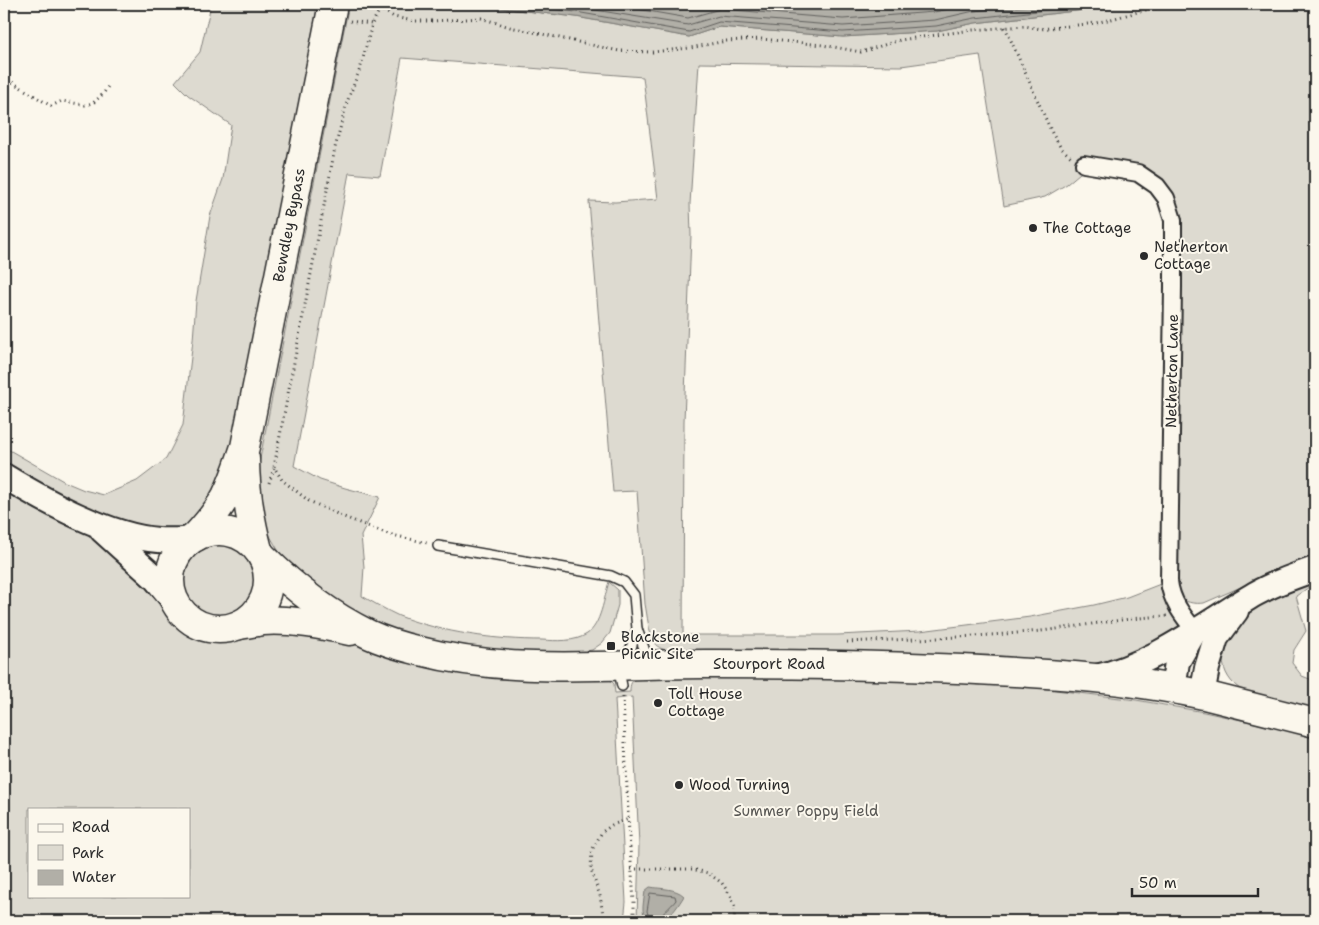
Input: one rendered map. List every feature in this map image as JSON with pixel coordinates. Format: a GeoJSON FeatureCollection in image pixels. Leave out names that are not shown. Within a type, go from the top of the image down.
{"type":"FeatureCollection","features":[{"type":"Feature","properties":{"kind":"highway","name":"Bewdley Bypass"},"geometry":{"type":"LineString","coordinates":[[194,538],[217,511],[226,497],[244,447],[337,13]]}},
{"type":"Feature","properties":{"kind":"highway","name":"Bewdley Bypass"},"geometry":{"type":"LineString","coordinates":[[244,447],[245,480],[251,524],[260,554]]}},
{"type":"Feature","properties":{"kind":"highway"},"geometry":{"type":"LineString","coordinates":[[220,531],[234,533],[247,540],[260,554],[266,566],[268,580],[266,594],[261,607],[239,625],[225,629],[210,628],[196,623],[184,614],[176,602],[171,587],[171,571],[176,556],[194,538],[205,533],[220,531]]}},
{"type":"Feature","properties":{"kind":"highway","name":"Stourport Road"},"geometry":{"type":"LineString","coordinates":[[260,554],[286,580],[304,594],[368,634]]}},
{"type":"Feature","properties":{"kind":"highway","name":"Stourport Road"},"geometry":{"type":"LineString","coordinates":[[239,625],[263,621],[310,623],[368,634],[414,650],[474,662],[534,666],[620,676],[659,665],[821,664],[1031,673],[1092,678],[1173,689],[1315,723]]}},
{"type":"Feature","properties":{"kind":"main road"},"geometry":{"type":"LineString","coordinates":[[4,476],[97,525],[135,536],[158,540],[176,541],[194,538]]}},
{"type":"Feature","properties":{"kind":"main road"},"geometry":{"type":"LineString","coordinates":[[97,525],[155,578],[176,602]]}},
{"type":"Feature","properties":{"kind":"main road"},"geometry":{"type":"LineString","coordinates":[[1092,678],[1110,674],[1152,656],[1189,624],[1243,602],[1274,585],[1315,569]]}},
{"type":"Feature","properties":{"kind":"main road"},"geometry":{"type":"LineString","coordinates":[[1202,695],[1207,668],[1216,638],[1243,602]]}},
{"type":"Feature","properties":{"kind":"main road"},"geometry":{"type":"LineString","coordinates":[[1173,689],[1177,662],[1189,624]]}},
{"type":"Feature","properties":{"kind":"street","name":"Netherton Lane"},"geometry":{"type":"LineString","coordinates":[[1084,164],[1138,173],[1157,186],[1166,198],[1173,220],[1169,581],[1172,596],[1189,624]]}},
{"type":"Feature","properties":{"kind":"lane"},"geometry":{"type":"LineString","coordinates":[[438,546],[610,576],[624,582],[634,595],[637,629],[645,650],[659,665]]}},
{"type":"Feature","properties":{"kind":"lane"},"geometry":{"type":"LineString","coordinates":[[620,676],[632,648],[637,629]]}},
{"type":"Feature","properties":{"kind":"path"},"geometry":{"type":"LineString","coordinates":[[4,12],[10,4]]}},
{"type":"Feature","properties":{"kind":"path"},"geometry":{"type":"LineString","coordinates":[[376,4],[380,9],[394,17],[413,21],[481,18],[510,27],[619,51],[652,52],[761,38],[823,45],[861,52],[900,40],[1005,27],[1025,26],[1041,28],[1096,23],[1149,9],[1190,4]]}},
{"type":"Feature","properties":{"kind":"path"},"geometry":{"type":"LineString","coordinates":[[380,9],[372,24],[361,66],[347,102],[335,148],[274,467],[282,480],[309,501],[388,534],[438,546]]}},
{"type":"Feature","properties":{"kind":"path"},"geometry":{"type":"LineString","coordinates":[[337,13],[372,24]]}},
{"type":"Feature","properties":{"kind":"path"},"geometry":{"type":"LineString","coordinates":[[1005,27],[1060,148],[1072,158],[1084,164]]}},
{"type":"Feature","properties":{"kind":"path"},"geometry":{"type":"LineString","coordinates":[[4,77],[51,106],[62,101],[86,105],[93,103],[103,94],[108,85]]}},
{"type":"Feature","properties":{"kind":"path"},"geometry":{"type":"LineString","coordinates":[[839,642],[1041,630],[1132,618],[1189,624]]}},
{"type":"Feature","properties":{"kind":"path"},"geometry":{"type":"LineString","coordinates":[[620,676],[634,921]]}},
{"type":"Feature","properties":{"kind":"path"},"geometry":{"type":"LineString","coordinates":[[604,921],[600,896],[590,868],[592,850],[602,832],[612,825],[629,819]]}},
{"type":"Feature","properties":{"kind":"path"},"geometry":{"type":"LineString","coordinates":[[631,869],[692,869],[708,874],[722,883],[730,895],[735,907],[734,921]]}},
{"type":"Feature","properties":{"kind":"green space"},"geometry":{"type":"Polygon","coordinates":[[[194,4],[318,4],[230,451],[216,492],[186,526],[181,530],[150,532],[70,501],[4,466],[4,447],[65,482],[84,490],[104,495],[137,481],[166,459],[183,425],[196,301],[210,216],[223,179],[231,125],[188,95],[175,82],[200,52],[210,9],[194,4]]]}},
{"type":"Feature","properties":{"kind":"green space"},"geometry":{"type":"Polygon","coordinates":[[[349,4],[466,4],[576,17],[689,37],[719,27],[843,37],[937,31],[975,23],[1100,8],[1111,4],[1315,4],[1315,557],[1204,603],[1192,603],[1181,599],[1174,613],[1179,626],[1177,634],[1105,665],[671,652],[662,649],[654,643],[645,604],[637,491],[613,492],[589,201],[615,202],[658,199],[643,77],[402,58],[380,176],[349,173],[294,466],[320,480],[380,497],[361,536],[364,567],[362,596],[399,616],[434,627],[488,637],[554,641],[582,637],[592,630],[599,618],[609,582],[618,590],[618,605],[610,633],[602,643],[592,650],[571,654],[505,652],[454,646],[419,639],[351,614],[287,562],[278,550],[270,536],[261,512],[257,474],[349,4]],[[980,55],[901,66],[699,63],[690,204],[691,235],[684,421],[683,635],[838,635],[920,631],[1030,617],[1094,605],[1127,597],[1163,583],[1169,221],[1163,199],[1146,182],[1095,171],[1080,173],[1067,184],[1045,197],[1004,206],[980,55]]]}},
{"type":"Feature","properties":{"kind":"green space","name":"Summer Poppy Field"},"geometry":{"type":"Polygon","coordinates":[[[4,488],[60,517],[90,536],[111,551],[165,603],[176,618],[199,634],[214,637],[230,637],[253,631],[322,636],[365,647],[608,677],[614,684],[615,693],[630,692],[634,679],[639,677],[828,676],[1023,686],[1136,700],[1204,712],[1315,736],[1315,921],[637,921],[639,845],[632,697],[615,699],[626,902],[624,921],[4,921],[4,488]]]}},
{"type":"Feature","properties":{"kind":"green space"},"geometry":{"type":"Polygon","coordinates":[[[220,542],[234,545],[247,553],[255,566],[258,580],[255,594],[247,607],[234,615],[220,618],[206,615],[193,607],[185,594],[182,580],[185,566],[193,553],[206,545],[220,542]]]}},
{"type":"Feature","properties":{"kind":"green space"},"geometry":{"type":"Polygon","coordinates":[[[1315,581],[1315,583],[1296,596],[1306,631],[1294,650],[1292,663],[1302,676],[1315,681],[1315,712],[1268,701],[1238,687],[1226,673],[1223,659],[1226,644],[1240,620],[1255,607],[1315,581]]]}},
{"type":"Feature","properties":{"kind":"water"},"geometry":{"type":"Polygon","coordinates":[[[466,4],[1111,4],[1100,8],[975,23],[937,31],[843,37],[719,27],[689,37],[576,17],[466,4]]]}},
{"type":"Feature","properties":{"kind":"water"},"geometry":{"type":"Polygon","coordinates":[[[650,887],[673,890],[684,896],[672,913],[663,920],[647,921],[645,918],[643,907],[645,891],[650,887]]]}},
{"type":"Feature","properties":{"kind":"place","name":"The Cottage"},"geometry":{"type":"Point","coordinates":[1033,228]}},
{"type":"Feature","properties":{"kind":"place","name":"Netherton Cottage"},"geometry":{"type":"Point","coordinates":[1144,256]}},
{"type":"Feature","properties":{"kind":"place","name":"Blackstone Picnic Site"},"geometry":{"type":"Point","coordinates":[611,646]}},
{"type":"Feature","properties":{"kind":"place","name":"Toll House Cottage"},"geometry":{"type":"Point","coordinates":[658,703]}},
{"type":"Feature","properties":{"kind":"place","name":"Wood Turning"},"geometry":{"type":"Point","coordinates":[679,785]}}]}
